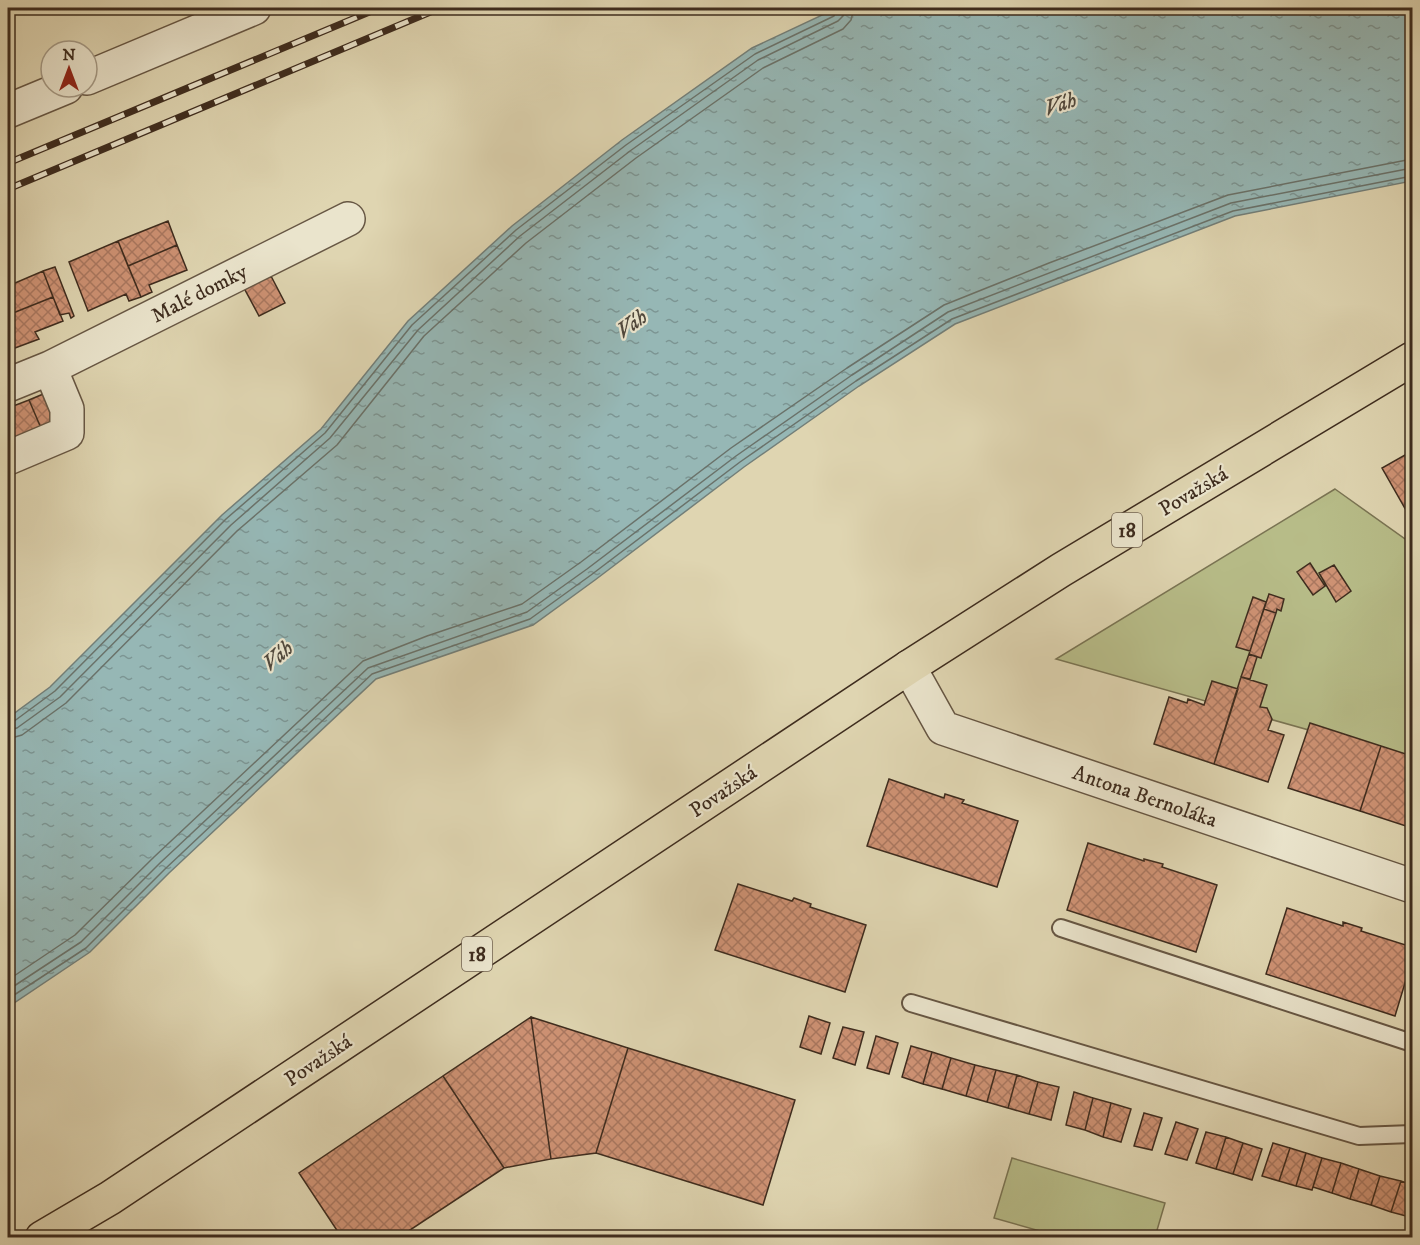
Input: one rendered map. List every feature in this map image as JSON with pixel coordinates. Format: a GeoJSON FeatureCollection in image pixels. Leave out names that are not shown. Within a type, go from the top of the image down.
{"type":"FeatureCollection","features":[{"type":"Feature","properties":{"kind":"main road","name":"Považská"},"geometry":{"type":"LineString","coordinates":[[42,1238],[120,1192],[909,667],[1062,570],[1413,359]]}},
{"type":"Feature","properties":{"kind":"street"},"geometry":{"type":"LineString","coordinates":[[99,73],[254,8]]}},
{"type":"Feature","properties":{"kind":"street"},"geometry":{"type":"LineString","coordinates":[[8,111],[39,98]]}},
{"type":"Feature","properties":{"kind":"street","name":"Malé domky"},"geometry":{"type":"LineString","coordinates":[[8,385],[50,368],[348,219]]}},
{"type":"Feature","properties":{"kind":"street"},"geometry":{"type":"LineString","coordinates":[[8,458],[67,433],[67,409],[50,368]]}},
{"type":"Feature","properties":{"kind":"street","name":"Antona Bernoláka"},"geometry":{"type":"LineString","coordinates":[[909,667],[943,728],[1413,886]]}},
{"type":"Feature","properties":{"kind":"lane"},"geometry":{"type":"LineString","coordinates":[[1061,928],[1413,1043]]}},
{"type":"Feature","properties":{"kind":"lane"},"geometry":{"type":"LineString","coordinates":[[911,1003],[1359,1136],[1413,1134]]}},
{"type":"Feature","properties":{"kind":"green space"},"geometry":{"type":"Polygon","coordinates":[[[1335,489],[1412,544],[1412,759],[1056,659],[1335,489]]]}},
{"type":"Feature","properties":{"kind":"green space"},"geometry":{"type":"Polygon","coordinates":[[[1012,1158],[1165,1203],[1155,1237],[1061,1237],[994,1218],[1012,1158]]]}},
{"type":"Feature","properties":{"kind":"water","name":"Váh"},"geometry":{"type":"Polygon","coordinates":[[[837,8],[1412,8],[1412,181],[1235,216],[955,324],[859,386],[744,467],[533,625],[376,679],[169,873],[90,952],[8,1007],[8,718],[50,687],[222,515],[321,429],[408,321],[512,226],[622,140],[752,48],[837,8]]]}},
{"type":"Feature","properties":{"kind":"building"},"geometry":{"type":"Polygon","coordinates":[[[168,221],[177,245],[128,266],[118,241],[168,221]]]}},
{"type":"Feature","properties":{"kind":"building"},"geometry":{"type":"Polygon","coordinates":[[[118,241],[141,297],[129,301],[126,294],[88,311],[69,262],[118,241]]]}},
{"type":"Feature","properties":{"kind":"building"},"geometry":{"type":"Polygon","coordinates":[[[177,245],[187,270],[149,285],[152,292],[141,297],[128,266],[177,245]]]}},
{"type":"Feature","properties":{"kind":"building"},"geometry":{"type":"Polygon","coordinates":[[[55,267],[74,316],[71,318],[69,313],[60,315],[43,271],[55,267]]]}},
{"type":"Feature","properties":{"kind":"building"},"geometry":{"type":"Polygon","coordinates":[[[43,271],[53,297],[8,315],[8,286],[43,271]]]}},
{"type":"Feature","properties":{"kind":"building"},"geometry":{"type":"Polygon","coordinates":[[[271,276],[285,303],[259,316],[244,288],[271,276]]]}},
{"type":"Feature","properties":{"kind":"building"},"geometry":{"type":"Polygon","coordinates":[[[53,297],[63,321],[35,332],[39,339],[15,348],[8,328],[8,315],[53,297]]]}},
{"type":"Feature","properties":{"kind":"building"},"geometry":{"type":"Polygon","coordinates":[[[8,328],[15,348],[8,352],[8,328]]]}},
{"type":"Feature","properties":{"kind":"building"},"geometry":{"type":"Polygon","coordinates":[[[48,392],[60,420],[41,428],[29,400],[48,392]]]}},
{"type":"Feature","properties":{"kind":"building"},"geometry":{"type":"Polygon","coordinates":[[[29,400],[41,428],[8,442],[8,408],[29,400]]]}},
{"type":"Feature","properties":{"kind":"building"},"geometry":{"type":"Polygon","coordinates":[[[1412,451],[1412,518],[1411,519],[1382,468],[1412,451]]]}},
{"type":"Feature","properties":{"kind":"building"},"geometry":{"type":"Polygon","coordinates":[[[1310,563],[1325,586],[1313,595],[1297,572],[1310,563]]]}},
{"type":"Feature","properties":{"kind":"building"},"geometry":{"type":"Polygon","coordinates":[[[1334,565],[1351,591],[1336,602],[1319,573],[1334,565]]]}},
{"type":"Feature","properties":{"kind":"building"},"geometry":{"type":"Polygon","coordinates":[[[1269,594],[1284,599],[1281,611],[1277,609],[1276,613],[1264,609],[1269,594]]]}},
{"type":"Feature","properties":{"kind":"building"},"geometry":{"type":"Polygon","coordinates":[[[1253,597],[1266,602],[1250,651],[1236,647],[1253,597]]]}},
{"type":"Feature","properties":{"kind":"building"},"geometry":{"type":"Polygon","coordinates":[[[1264,609],[1276,613],[1261,658],[1249,654],[1264,609]]]}},
{"type":"Feature","properties":{"kind":"building"},"geometry":{"type":"Polygon","coordinates":[[[1249,654],[1257,657],[1250,679],[1241,677],[1249,654]]]}},
{"type":"Feature","properties":{"kind":"building"},"geometry":{"type":"Polygon","coordinates":[[[1241,677],[1267,685],[1260,707],[1267,708],[1272,719],[1268,730],[1284,735],[1268,782],[1214,764],[1241,677]]]}},
{"type":"Feature","properties":{"kind":"building"},"geometry":{"type":"Polygon","coordinates":[[[1212,681],[1238,689],[1214,764],[1154,744],[1169,697],[1187,703],[1188,699],[1204,705],[1212,681]]]}},
{"type":"Feature","properties":{"kind":"building"},"geometry":{"type":"Polygon","coordinates":[[[1310,723],[1381,746],[1360,811],[1288,788],[1310,723]]]}},
{"type":"Feature","properties":{"kind":"building"},"geometry":{"type":"Polygon","coordinates":[[[1381,746],[1412,756],[1412,828],[1360,811],[1381,746]]]}},
{"type":"Feature","properties":{"kind":"building"},"geometry":{"type":"Polygon","coordinates":[[[889,779],[944,798],[945,794],[964,800],[962,803],[1018,821],[997,887],[867,846],[889,779]]]}},
{"type":"Feature","properties":{"kind":"building"},"geometry":{"type":"Polygon","coordinates":[[[1088,843],[1144,861],[1144,859],[1163,864],[1162,867],[1217,885],[1196,952],[1067,910],[1088,843]]]}},
{"type":"Feature","properties":{"kind":"building"},"geometry":{"type":"Polygon","coordinates":[[[738,884],[792,901],[794,898],[811,904],[810,907],[866,925],[845,992],[715,950],[738,884]]]}},
{"type":"Feature","properties":{"kind":"building"},"geometry":{"type":"Polygon","coordinates":[[[1287,908],[1343,926],[1343,922],[1362,928],[1361,931],[1412,947],[1412,960],[1395,1016],[1266,974],[1287,908]]]}},
{"type":"Feature","properties":{"kind":"building"},"geometry":{"type":"Polygon","coordinates":[[[809,1016],[830,1023],[821,1054],[800,1047],[809,1016]]]}},
{"type":"Feature","properties":{"kind":"building"},"geometry":{"type":"Polygon","coordinates":[[[531,1017],[551,1159],[504,1168],[443,1076],[531,1017]]]}},
{"type":"Feature","properties":{"kind":"building"},"geometry":{"type":"Polygon","coordinates":[[[531,1017],[628,1048],[596,1153],[551,1159],[531,1017]]]}},
{"type":"Feature","properties":{"kind":"building"},"geometry":{"type":"Polygon","coordinates":[[[843,1027],[864,1032],[855,1065],[833,1058],[843,1027]]]}},
{"type":"Feature","properties":{"kind":"building"},"geometry":{"type":"Polygon","coordinates":[[[876,1036],[898,1043],[889,1074],[867,1068],[876,1036]]]}},
{"type":"Feature","properties":{"kind":"building"},"geometry":{"type":"Polygon","coordinates":[[[911,1046],[932,1052],[923,1084],[902,1077],[911,1046]]]}},
{"type":"Feature","properties":{"kind":"building"},"geometry":{"type":"Polygon","coordinates":[[[628,1048],[795,1100],[763,1205],[596,1153],[628,1048]]]}},
{"type":"Feature","properties":{"kind":"building"},"geometry":{"type":"Polygon","coordinates":[[[932,1052],[951,1058],[942,1089],[923,1084],[932,1052]]]}},
{"type":"Feature","properties":{"kind":"building"},"geometry":{"type":"Polygon","coordinates":[[[951,1058],[975,1065],[966,1096],[942,1089],[951,1058]]]}},
{"type":"Feature","properties":{"kind":"building"},"geometry":{"type":"Polygon","coordinates":[[[975,1065],[996,1070],[987,1102],[966,1096],[975,1065]]]}},
{"type":"Feature","properties":{"kind":"building"},"geometry":{"type":"Polygon","coordinates":[[[996,1070],[1017,1075],[1008,1108],[987,1102],[996,1070]]]}},
{"type":"Feature","properties":{"kind":"building"},"geometry":{"type":"Polygon","coordinates":[[[1017,1075],[1038,1082],[1029,1114],[1008,1108],[1017,1075]]]}},
{"type":"Feature","properties":{"kind":"building"},"geometry":{"type":"Polygon","coordinates":[[[443,1076],[504,1168],[398,1238],[342,1238],[299,1173],[443,1076]]]}},
{"type":"Feature","properties":{"kind":"building"},"geometry":{"type":"Polygon","coordinates":[[[1038,1082],[1059,1087],[1051,1120],[1029,1114],[1038,1082]]]}},
{"type":"Feature","properties":{"kind":"building"},"geometry":{"type":"Polygon","coordinates":[[[1074,1092],[1093,1098],[1085,1130],[1066,1125],[1074,1092]]]}},
{"type":"Feature","properties":{"kind":"building"},"geometry":{"type":"Polygon","coordinates":[[[1093,1098],[1111,1103],[1103,1137],[1085,1130],[1093,1098]]]}},
{"type":"Feature","properties":{"kind":"building"},"geometry":{"type":"Polygon","coordinates":[[[1111,1103],[1131,1109],[1121,1142],[1103,1137],[1111,1103]]]}},
{"type":"Feature","properties":{"kind":"building"},"geometry":{"type":"Polygon","coordinates":[[[1144,1113],[1162,1118],[1152,1150],[1134,1146],[1144,1113]]]}},
{"type":"Feature","properties":{"kind":"building"},"geometry":{"type":"Polygon","coordinates":[[[1176,1122],[1198,1129],[1187,1160],[1165,1154],[1176,1122]]]}},
{"type":"Feature","properties":{"kind":"building"},"geometry":{"type":"Polygon","coordinates":[[[1206,1132],[1226,1137],[1216,1169],[1196,1163],[1206,1132]]]}},
{"type":"Feature","properties":{"kind":"building"},"geometry":{"type":"Polygon","coordinates":[[[1226,1137],[1243,1143],[1233,1174],[1216,1169],[1226,1137]]]}},
{"type":"Feature","properties":{"kind":"building"},"geometry":{"type":"Polygon","coordinates":[[[1243,1143],[1262,1149],[1252,1180],[1233,1174],[1243,1143]]]}},
{"type":"Feature","properties":{"kind":"building"},"geometry":{"type":"Polygon","coordinates":[[[1273,1143],[1290,1148],[1279,1181],[1262,1176],[1273,1143]]]}},
{"type":"Feature","properties":{"kind":"building"},"geometry":{"type":"Polygon","coordinates":[[[1290,1148],[1306,1153],[1296,1186],[1279,1181],[1290,1148]]]}},
{"type":"Feature","properties":{"kind":"building"},"geometry":{"type":"Polygon","coordinates":[[[1306,1153],[1322,1158],[1312,1190],[1296,1186],[1306,1153]]]}},
{"type":"Feature","properties":{"kind":"building"},"geometry":{"type":"Polygon","coordinates":[[[1322,1158],[1341,1163],[1332,1193],[1313,1187],[1322,1158]]]}},
{"type":"Feature","properties":{"kind":"building"},"geometry":{"type":"Polygon","coordinates":[[[1341,1163],[1359,1169],[1350,1199],[1332,1193],[1341,1163]]]}},
{"type":"Feature","properties":{"kind":"building"},"geometry":{"type":"Polygon","coordinates":[[[1359,1169],[1380,1176],[1371,1205],[1350,1199],[1359,1169]]]}},
{"type":"Feature","properties":{"kind":"building"},"geometry":{"type":"Polygon","coordinates":[[[1380,1176],[1401,1181],[1391,1212],[1371,1205],[1380,1176]]]}},
{"type":"Feature","properties":{"kind":"building"},"geometry":{"type":"Polygon","coordinates":[[[1401,1181],[1412,1185],[1410,1217],[1391,1212],[1401,1181]]]}},
{"type":"Feature","properties":{"kind":"railway"},"geometry":{"type":"LineString","coordinates":[[8,163],[379,8]]}},
{"type":"Feature","properties":{"kind":"railway"},"geometry":{"type":"LineString","coordinates":[[8,189],[440,8]]}}]}
